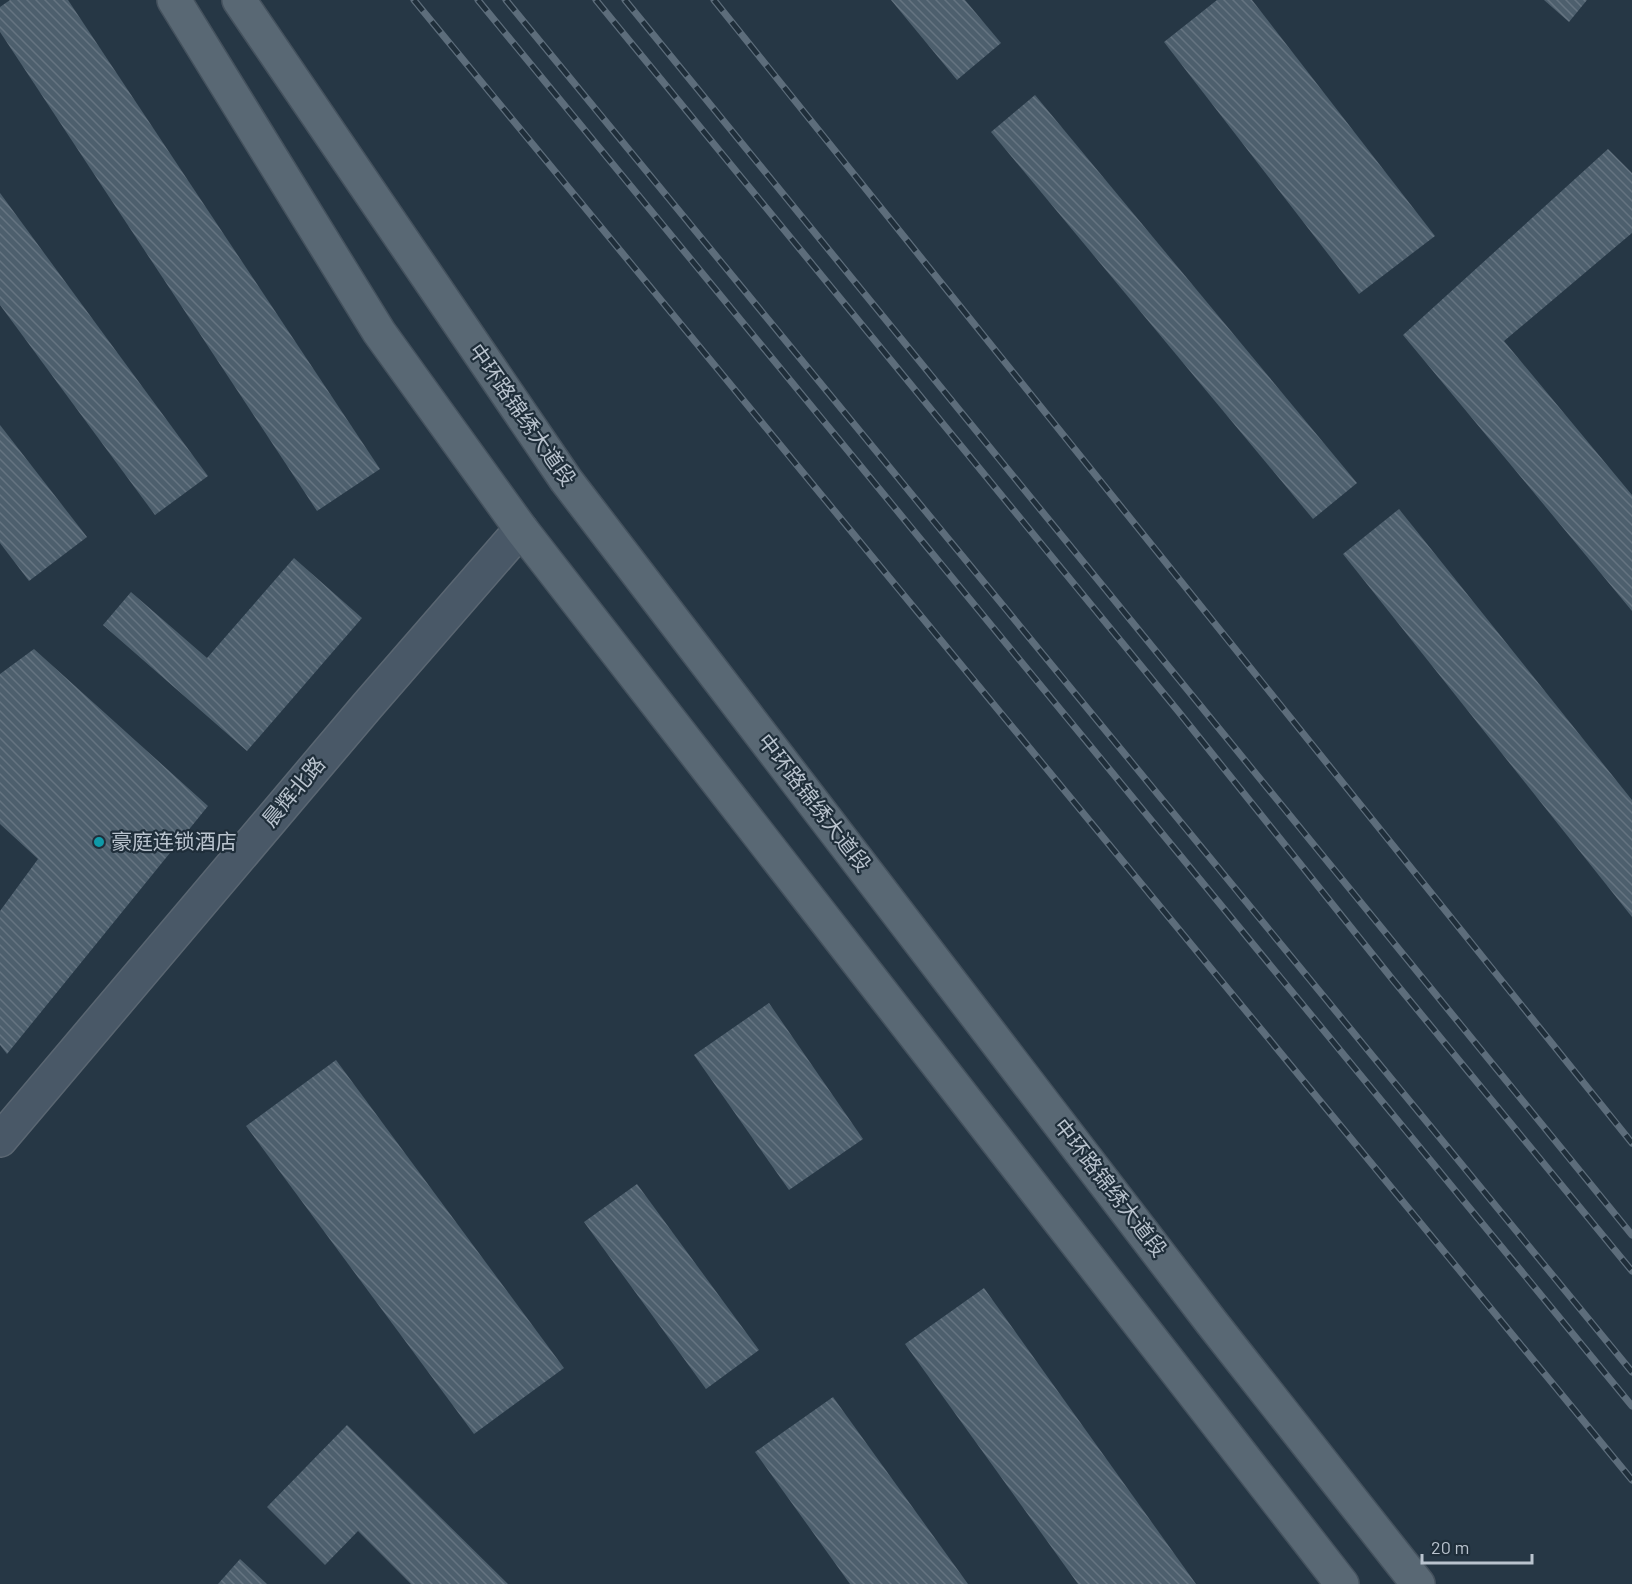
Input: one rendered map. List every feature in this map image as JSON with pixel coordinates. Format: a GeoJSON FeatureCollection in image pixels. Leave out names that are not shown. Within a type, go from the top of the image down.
{"type":"FeatureCollection","features":[{"type":"Feature","properties":{"kind":"main road"},"geometry":{"type":"LineString","coordinates":[[174,0],[379,333],[521,529],[1342,1584]]}},
{"type":"Feature","properties":{"kind":"main road","name":"中环路锦绣大道段"},"geometry":{"type":"LineString","coordinates":[[239,0],[566,480],[1205,1313],[1418,1584]]}},
{"type":"Feature","properties":{"kind":"street","name":"晨辉北路"},"geometry":{"type":"LineString","coordinates":[[0,1140],[368,705],[521,529]]}},
{"type":"Feature","properties":{"kind":"building"},"geometry":{"type":"Polygon","coordinates":[[[10,0],[68,0],[380,469],[317,511],[0,32],[0,7],[10,0]]]}},
{"type":"Feature","properties":{"kind":"building"},"geometry":{"type":"Polygon","coordinates":[[[891,0],[965,0],[1001,43],[957,80],[891,0]]]}},
{"type":"Feature","properties":{"kind":"building"},"geometry":{"type":"Polygon","coordinates":[[[1217,0],[1252,0],[1435,236],[1359,294],[1164,42],[1217,0]]]}},
{"type":"Feature","properties":{"kind":"building"},"geometry":{"type":"Polygon","coordinates":[[[1544,0],[1587,0],[1569,22],[1544,0]]]}},
{"type":"Feature","properties":{"kind":"building"},"geometry":{"type":"Polygon","coordinates":[[[1035,95],[1357,483],[1313,519],[991,132],[1035,95]]]}},
{"type":"Feature","properties":{"kind":"building"},"geometry":{"type":"Polygon","coordinates":[[[1608,149],[1632,173],[1632,233],[1504,341],[1632,495],[1632,611],[1403,335],[1608,149]]]}},
{"type":"Feature","properties":{"kind":"building"},"geometry":{"type":"Polygon","coordinates":[[[0,193],[208,476],[155,515],[0,305],[0,193]]]}},
{"type":"Feature","properties":{"kind":"building"},"geometry":{"type":"Polygon","coordinates":[[[0,425],[87,537],[29,581],[0,543],[0,425]]]}},
{"type":"Feature","properties":{"kind":"building"},"geometry":{"type":"Polygon","coordinates":[[[1399,509],[1632,800],[1632,917],[1343,554],[1399,509]]]}},
{"type":"Feature","properties":{"kind":"building"},"geometry":{"type":"Polygon","coordinates":[[[294,558],[362,618],[247,751],[103,625],[131,592],[207,658],[294,558]]]}},
{"type":"Feature","properties":{"kind":"building","name":"豪庭连锁酒店"},"geometry":{"type":"Polygon","coordinates":[[[34,649],[208,806],[7,1054],[0,1045],[0,911],[38,859],[0,824],[0,674],[34,649]]]}},
{"type":"Feature","properties":{"kind":"building"},"geometry":{"type":"Polygon","coordinates":[[[769,1003],[863,1139],[789,1190],[694,1055],[769,1003]]]}},
{"type":"Feature","properties":{"kind":"building"},"geometry":{"type":"Polygon","coordinates":[[[336,1060],[564,1368],[474,1434],[246,1126],[336,1060]]]}},
{"type":"Feature","properties":{"kind":"building"},"geometry":{"type":"Polygon","coordinates":[[[637,1184],[759,1350],[706,1389],[584,1222],[637,1184]]]}},
{"type":"Feature","properties":{"kind":"building"},"geometry":{"type":"Polygon","coordinates":[[[984,1288],[1196,1584],[1078,1584],[905,1344],[984,1288]]]}},
{"type":"Feature","properties":{"kind":"building"},"geometry":{"type":"Polygon","coordinates":[[[833,1397],[968,1584],[850,1584],[755,1452],[833,1397]]]}},
{"type":"Feature","properties":{"kind":"building"},"geometry":{"type":"Polygon","coordinates":[[[347,1425],[508,1584],[411,1584],[358,1531],[325,1565],[267,1507],[347,1425]]]}},
{"type":"Feature","properties":{"kind":"building"},"geometry":{"type":"Polygon","coordinates":[[[240,1559],[267,1584],[218,1584],[240,1559]]]}},
{"type":"Feature","properties":{"kind":"railway"},"geometry":{"type":"LineString","coordinates":[[414,0],[1632,1480]]}},
{"type":"Feature","properties":{"kind":"railway"},"geometry":{"type":"LineString","coordinates":[[478,0],[1632,1406]]}},
{"type":"Feature","properties":{"kind":"railway"},"geometry":{"type":"LineString","coordinates":[[506,0],[1632,1372]]}},
{"type":"Feature","properties":{"kind":"railway"},"geometry":{"type":"LineString","coordinates":[[596,0],[1178,711],[1393,980],[1632,1271]]}},
{"type":"Feature","properties":{"kind":"railway"},"geometry":{"type":"LineString","coordinates":[[625,0],[1632,1235]]}},
{"type":"Feature","properties":{"kind":"railway"},"geometry":{"type":"LineString","coordinates":[[714,0],[1632,1143]]}},
{"type":"Feature","properties":{"kind":"place","name":"豪庭连锁酒店"},"geometry":{"type":"Point","coordinates":[99,842]}}]}
